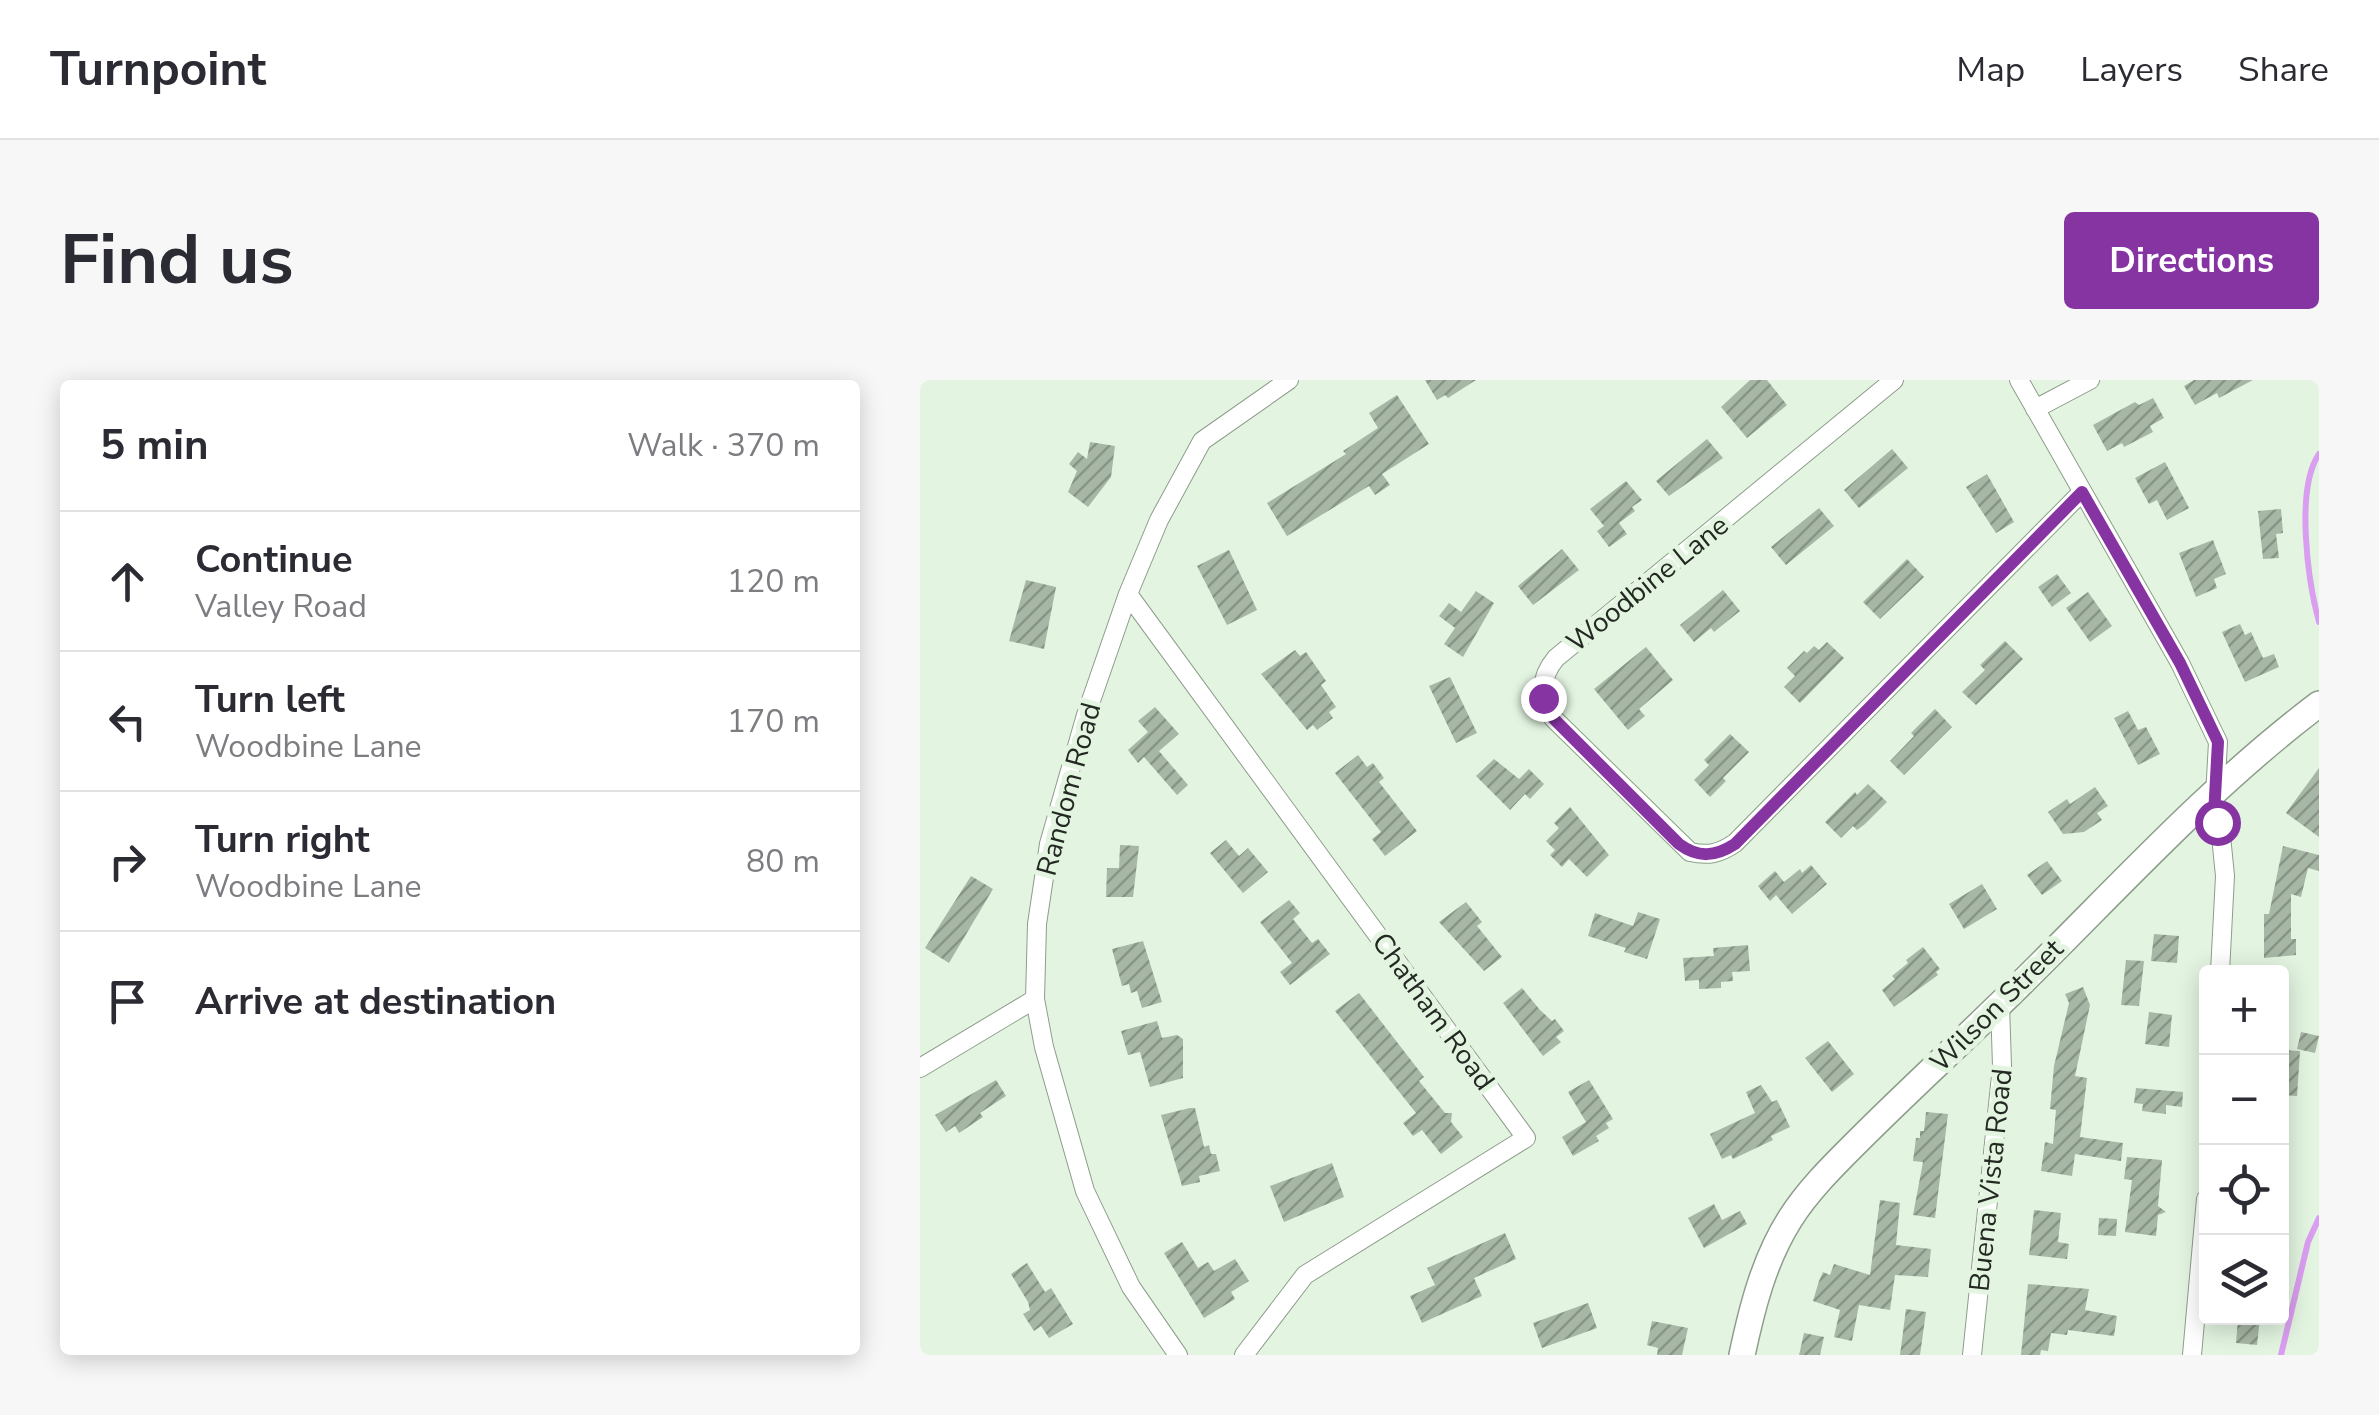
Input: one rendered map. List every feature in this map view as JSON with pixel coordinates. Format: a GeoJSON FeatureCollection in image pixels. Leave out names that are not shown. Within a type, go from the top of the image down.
{"type":"FeatureCollection","features":[{"type":"Feature","properties":{"kind":"main road","name":"Wilson Street"},"geometry":{"type":"LineString","coordinates":[[1742,1355],[1766,1266],[1791,1217],[1830,1168],[2000,1004],[2173,828],[2269,742],[2319,704]]}},
{"type":"Feature","properties":{"kind":"street","name":"Random Road"},"geometry":{"type":"LineString","coordinates":[[1178,1355],[1131,1287],[1085,1192],[1044,1047],[1035,999],[1037,924],[1048,844],[1086,716],[1128,594],[1159,520],[1202,441],[1289,380]]}},
{"type":"Feature","properties":{"kind":"street","name":"Woodbine Lane"},"geometry":{"type":"LineString","coordinates":[[1894,380],[1556,658],[1544,676],[1543,698],[1553,718],[1690,852],[1704,856],[1721,853],[1735,844],[2082,492]]}},
{"type":"Feature","properties":{"kind":"street"},"geometry":{"type":"LineString","coordinates":[[2018,380],[2180,663],[2218,742],[2214,815],[2224,857],[2220,965]]}},
{"type":"Feature","properties":{"kind":"street"},"geometry":{"type":"LineString","coordinates":[[2035,409],[2090,380]]}},
{"type":"Feature","properties":{"kind":"street","name":"Chatham Road"},"geometry":{"type":"LineString","coordinates":[[1128,594],[1526,1138],[1306,1275],[1244,1355]]}},
{"type":"Feature","properties":{"kind":"street"},"geometry":{"type":"LineString","coordinates":[[920,1068],[1035,999]]}},
{"type":"Feature","properties":{"kind":"street","name":"Buena Vista Road"},"geometry":{"type":"LineString","coordinates":[[1972,1355],[2002,1066],[2000,1004]]}},
{"type":"Feature","properties":{"kind":"street"},"geometry":{"type":"LineString","coordinates":[[2192,1355],[2203,1235]]}},
{"type":"Feature","properties":{"kind":"building"},"geometry":{"type":"Polygon","coordinates":[[[1425,380],[1476,380],[1448,398],[1445,395],[1437,400],[1425,380]]]}},
{"type":"Feature","properties":{"kind":"building"},"geometry":{"type":"Polygon","coordinates":[[[1750,380],[1767,380],[1787,405],[1747,438],[1721,407],[1750,380]]]}},
{"type":"Feature","properties":{"kind":"building"},"geometry":{"type":"Polygon","coordinates":[[[2194,380],[2253,380],[2219,398],[2217,393],[2195,405],[2184,386],[2194,380]]]}},
{"type":"Feature","properties":{"kind":"building"},"geometry":{"type":"Polygon","coordinates":[[[1397,395],[1429,444],[1382,474],[1390,485],[1375,495],[1369,486],[1287,536],[1267,503],[1346,454],[1343,451],[1378,428],[1369,413],[1397,395]]]}},
{"type":"Feature","properties":{"kind":"building"},"geometry":{"type":"Polygon","coordinates":[[[2153,398],[2164,418],[2150,426],[2153,432],[2107,451],[2093,425],[2135,402],[2139,405],[2153,398]]]}},
{"type":"Feature","properties":{"kind":"building"},"geometry":{"type":"Polygon","coordinates":[[[1707,439],[1723,458],[1669,496],[1656,481],[1707,439]]]}},
{"type":"Feature","properties":{"kind":"building"},"geometry":{"type":"Polygon","coordinates":[[[1090,442],[1115,446],[1111,477],[1088,507],[1068,492],[1077,471],[1069,464],[1078,452],[1087,459],[1090,442]]]}},
{"type":"Feature","properties":{"kind":"building"},"geometry":{"type":"Polygon","coordinates":[[[1892,449],[1908,468],[1859,508],[1844,490],[1892,449]]]}},
{"type":"Feature","properties":{"kind":"building"},"geometry":{"type":"Polygon","coordinates":[[[2165,462],[2189,508],[2167,520],[2157,500],[2149,504],[2135,478],[2165,462]]]}},
{"type":"Feature","properties":{"kind":"building"},"geometry":{"type":"Polygon","coordinates":[[[1987,474],[2014,522],[1996,533],[1966,487],[1987,474]]]}},
{"type":"Feature","properties":{"kind":"building"},"geometry":{"type":"Polygon","coordinates":[[[1626,481],[1642,500],[1619,523],[1627,534],[1609,547],[1597,531],[1604,526],[1590,509],[1626,481]]]}},
{"type":"Feature","properties":{"kind":"building"},"geometry":{"type":"Polygon","coordinates":[[[1819,508],[1834,526],[1786,565],[1771,547],[1819,508]]]}},
{"type":"Feature","properties":{"kind":"building"},"geometry":{"type":"Polygon","coordinates":[[[2281,509],[2283,533],[2276,534],[2279,558],[2263,559],[2258,511],[2281,509]]]}},
{"type":"Feature","properties":{"kind":"building"},"geometry":{"type":"Polygon","coordinates":[[[2213,540],[2226,574],[2214,579],[2217,588],[2196,597],[2179,553],[2213,540]]]}},
{"type":"Feature","properties":{"kind":"building"},"geometry":{"type":"Polygon","coordinates":[[[1562,549],[1579,570],[1533,605],[1518,586],[1562,549]]]}},
{"type":"Feature","properties":{"kind":"building"},"geometry":{"type":"Polygon","coordinates":[[[1229,550],[1257,610],[1227,625],[1197,566],[1229,550]]]}},
{"type":"Feature","properties":{"kind":"building"},"geometry":{"type":"Polygon","coordinates":[[[1907,559],[1924,577],[1880,619],[1863,602],[1907,559]]]}},
{"type":"Feature","properties":{"kind":"building"},"geometry":{"type":"Polygon","coordinates":[[[2057,574],[2071,593],[2052,607],[2038,587],[2057,574]]]}},
{"type":"Feature","properties":{"kind":"building"},"geometry":{"type":"Polygon","coordinates":[[[1026,580],[1056,587],[1044,649],[1009,641],[1026,580]]]}},
{"type":"Feature","properties":{"kind":"building"},"geometry":{"type":"Polygon","coordinates":[[[1723,590],[1740,611],[1694,642],[1680,625],[1723,590]]]}},
{"type":"Feature","properties":{"kind":"building"},"geometry":{"type":"Polygon","coordinates":[[[1476,591],[1494,603],[1463,657],[1444,644],[1455,628],[1439,616],[1449,603],[1461,612],[1476,591]]]}},
{"type":"Feature","properties":{"kind":"building"},"geometry":{"type":"Polygon","coordinates":[[[2088,592],[2112,626],[2090,642],[2066,608],[2088,592]]]}},
{"type":"Feature","properties":{"kind":"building"},"geometry":{"type":"Polygon","coordinates":[[[2240,624],[2245,635],[2251,632],[2263,658],[2274,654],[2279,667],[2245,682],[2222,632],[2240,624]]]}},
{"type":"Feature","properties":{"kind":"building"},"geometry":{"type":"Polygon","coordinates":[[[2005,641],[2023,659],[1976,705],[1962,692],[1985,670],[1980,665],[2005,641]]]}},
{"type":"Feature","properties":{"kind":"building"},"geometry":{"type":"Polygon","coordinates":[[[1827,642],[1844,658],[1800,703],[1784,687],[1795,676],[1787,668],[1804,651],[1807,653],[1814,646],[1819,650],[1827,642]]]}},
{"type":"Feature","properties":{"kind":"building"},"geometry":{"type":"Polygon","coordinates":[[[1646,647],[1673,680],[1639,709],[1645,716],[1628,730],[1594,689],[1646,647]]]}},
{"type":"Feature","properties":{"kind":"building"},"geometry":{"type":"Polygon","coordinates":[[[1295,650],[1300,656],[1306,652],[1326,681],[1321,685],[1336,707],[1329,712],[1333,718],[1317,730],[1313,725],[1307,730],[1261,674],[1295,650]]]}},
{"type":"Feature","properties":{"kind":"building"},"geometry":{"type":"Polygon","coordinates":[[[1450,677],[1477,733],[1456,743],[1429,686],[1450,677]]]}},
{"type":"Feature","properties":{"kind":"building"},"geometry":{"type":"Polygon","coordinates":[[[1155,707],[1179,734],[1159,751],[1188,785],[1177,795],[1144,757],[1138,763],[1128,750],[1148,732],[1138,721],[1155,707]]]}},
{"type":"Feature","properties":{"kind":"building"},"geometry":{"type":"Polygon","coordinates":[[[1935,709],[1952,727],[1904,775],[1890,761],[1935,709]]]}},
{"type":"Feature","properties":{"kind":"building"},"geometry":{"type":"Polygon","coordinates":[[[2128,711],[2138,730],[2146,727],[2160,754],[2138,765],[2114,718],[2128,711]]]}},
{"type":"Feature","properties":{"kind":"building"},"geometry":{"type":"Polygon","coordinates":[[[1730,734],[1749,752],[1710,797],[1694,780],[1709,765],[1704,760],[1730,734]]]}},
{"type":"Feature","properties":{"kind":"building"},"geometry":{"type":"Polygon","coordinates":[[[1358,755],[1367,767],[1373,763],[1384,778],[1379,782],[1417,831],[1385,856],[1372,839],[1381,832],[1335,773],[1358,755]]]}},
{"type":"Feature","properties":{"kind":"building"},"geometry":{"type":"Polygon","coordinates":[[[1494,759],[1519,779],[1529,769],[1544,784],[1530,799],[1525,794],[1510,810],[1476,776],[1494,759]]]}},
{"type":"Feature","properties":{"kind":"building"},"geometry":{"type":"Polygon","coordinates":[[[2319,768],[2319,837],[2286,813],[2319,768]]]}},
{"type":"Feature","properties":{"kind":"building"},"geometry":{"type":"Polygon","coordinates":[[[1868,784],[1887,802],[1865,824],[1857,830],[1853,826],[1841,838],[1825,822],[1868,784]]]}},
{"type":"Feature","properties":{"kind":"building"},"geometry":{"type":"Polygon","coordinates":[[[2095,787],[2108,806],[2097,813],[2102,820],[2084,832],[2063,834],[2048,812],[2067,799],[2070,804],[2095,787]]]}},
{"type":"Feature","properties":{"kind":"building"},"geometry":{"type":"Polygon","coordinates":[[[1570,807],[1609,855],[1587,877],[1569,859],[1562,867],[1550,855],[1555,850],[1546,841],[1559,828],[1554,823],[1570,807]]]}},
{"type":"Feature","properties":{"kind":"building"},"geometry":{"type":"Polygon","coordinates":[[[1226,840],[1239,856],[1248,848],[1268,872],[1243,893],[1210,853],[1226,840]]]}},
{"type":"Feature","properties":{"kind":"building"},"geometry":{"type":"Polygon","coordinates":[[[1120,845],[1139,846],[1133,897],[1106,897],[1107,868],[1119,868],[1120,845]]]}},
{"type":"Feature","properties":{"kind":"building"},"geometry":{"type":"Polygon","coordinates":[[[2283,846],[2319,855],[2319,871],[2308,868],[2301,897],[2291,894],[2291,939],[2296,939],[2296,955],[2264,958],[2264,914],[2269,914],[2283,846]]]}},
{"type":"Feature","properties":{"kind":"building"},"geometry":{"type":"Polygon","coordinates":[[[2047,861],[2062,881],[2042,895],[2027,875],[2047,861]]]}},
{"type":"Feature","properties":{"kind":"building"},"geometry":{"type":"Polygon","coordinates":[[[1811,865],[1827,884],[1792,914],[1776,895],[1770,901],[1758,886],[1775,871],[1784,882],[1811,865]]]}},
{"type":"Feature","properties":{"kind":"building"},"geometry":{"type":"Polygon","coordinates":[[[971,876],[993,889],[949,963],[925,948],[971,876]]]}},
{"type":"Feature","properties":{"kind":"building"},"geometry":{"type":"Polygon","coordinates":[[[1982,884],[1997,909],[1964,929],[1949,904],[1982,884]]]}},
{"type":"Feature","properties":{"kind":"building"},"geometry":{"type":"Polygon","coordinates":[[[1289,900],[1300,913],[1293,919],[1312,943],[1318,939],[1330,954],[1290,985],[1280,972],[1292,963],[1260,922],[1289,900]]]}},
{"type":"Feature","properties":{"kind":"building"},"geometry":{"type":"Polygon","coordinates":[[[1466,902],[1482,922],[1477,926],[1502,957],[1484,971],[1439,922],[1466,902]]]}},
{"type":"Feature","properties":{"kind":"building"},"geometry":{"type":"Polygon","coordinates":[[[1638,912],[1660,919],[1647,959],[1588,936],[1595,913],[1633,926],[1638,912]]]}},
{"type":"Feature","properties":{"kind":"building"},"geometry":{"type":"Polygon","coordinates":[[[2154,934],[2179,936],[2177,963],[2151,961],[2154,934]]]}},
{"type":"Feature","properties":{"kind":"building"},"geometry":{"type":"Polygon","coordinates":[[[1143,941],[1162,1002],[1142,1008],[1137,991],[1131,993],[1129,984],[1122,986],[1112,949],[1143,941]]]}},
{"type":"Feature","properties":{"kind":"building"},"geometry":{"type":"Polygon","coordinates":[[[1748,945],[1750,971],[1732,972],[1733,981],[1721,982],[1721,988],[1699,989],[1699,980],[1685,981],[1683,958],[1714,956],[1713,948],[1748,945]]]}},
{"type":"Feature","properties":{"kind":"building"},"geometry":{"type":"Polygon","coordinates":[[[1923,947],[1940,969],[1938,975],[1894,1007],[1882,990],[1908,963],[1906,960],[1923,947]]]}},
{"type":"Feature","properties":{"kind":"building"},"geometry":{"type":"Polygon","coordinates":[[[2126,960],[2144,961],[2139,1006],[2121,1005],[2126,960]]]}},
{"type":"Feature","properties":{"kind":"building"},"geometry":{"type":"Polygon","coordinates":[[[2083,987],[2090,1005],[2075,1076],[2087,1078],[2080,1137],[2123,1143],[2121,1161],[2075,1154],[2072,1176],[2041,1171],[2045,1142],[2053,1144],[2056,1110],[2050,1109],[2054,1066],[2069,1003],[2065,994],[2083,987]]]}},
{"type":"Feature","properties":{"kind":"building"},"geometry":{"type":"Polygon","coordinates":[[[1522,988],[1564,1031],[1556,1037],[1561,1042],[1543,1056],[1503,1003],[1522,988]]]}},
{"type":"Feature","properties":{"kind":"building"},"geometry":{"type":"Polygon","coordinates":[[[1359,993],[1424,1077],[1419,1081],[1445,1113],[1452,1113],[1451,1122],[1463,1137],[1441,1154],[1422,1130],[1413,1136],[1403,1123],[1416,1113],[1335,1011],[1359,993]]]}},
{"type":"Feature","properties":{"kind":"building"},"geometry":{"type":"Polygon","coordinates":[[[2149,1012],[2172,1015],[2169,1047],[2145,1044],[2149,1012]]]}},
{"type":"Feature","properties":{"kind":"building"},"geometry":{"type":"Polygon","coordinates":[[[1157,1021],[1162,1038],[1177,1035],[1183,1039],[1183,1078],[1150,1087],[1140,1052],[1128,1055],[1121,1031],[1157,1021]]]}},
{"type":"Feature","properties":{"kind":"building"},"geometry":{"type":"Polygon","coordinates":[[[2301,1032],[2319,1036],[2315,1053],[2297,1049],[2301,1032]]]}},
{"type":"Feature","properties":{"kind":"building"},"geometry":{"type":"Polygon","coordinates":[[[1828,1041],[1854,1074],[1832,1092],[1805,1058],[1828,1041]]]}},
{"type":"Feature","properties":{"kind":"building"},"geometry":{"type":"Polygon","coordinates":[[[2289,1050],[2300,1051],[2297,1096],[2289,1095],[2289,1050]]]}},
{"type":"Feature","properties":{"kind":"building"},"geometry":{"type":"Polygon","coordinates":[[[996,1080],[1006,1096],[959,1133],[955,1126],[946,1132],[935,1115],[996,1080]]]}},
{"type":"Feature","properties":{"kind":"building"},"geometry":{"type":"Polygon","coordinates":[[[1589,1080],[1613,1119],[1606,1123],[1609,1128],[1596,1136],[1599,1141],[1573,1156],[1562,1137],[1586,1122],[1568,1092],[1589,1080]]]}},
{"type":"Feature","properties":{"kind":"building"},"geometry":{"type":"Polygon","coordinates":[[[1761,1085],[1772,1102],[1777,1100],[1790,1127],[1771,1136],[1773,1140],[1733,1159],[1731,1155],[1722,1159],[1710,1134],[1755,1113],[1746,1092],[1761,1085]]]}},
{"type":"Feature","properties":{"kind":"building"},"geometry":{"type":"Polygon","coordinates":[[[2136,1088],[2183,1092],[2182,1107],[2166,1105],[2166,1114],[2142,1111],[2143,1104],[2134,1103],[2136,1088]]]}},
{"type":"Feature","properties":{"kind":"building"},"geometry":{"type":"Polygon","coordinates":[[[1195,1108],[1204,1147],[1209,1145],[1211,1154],[1216,1154],[1220,1171],[1199,1176],[1200,1182],[1182,1186],[1161,1115],[1195,1108]]]}},
{"type":"Feature","properties":{"kind":"building"},"geometry":{"type":"Polygon","coordinates":[[[1926,1112],[1948,1114],[1935,1218],[1913,1215],[1923,1162],[1913,1161],[1926,1112]]]}},
{"type":"Feature","properties":{"kind":"building"},"geometry":{"type":"Polygon","coordinates":[[[2127,1157],[2162,1160],[2158,1206],[2166,1212],[2158,1215],[2156,1236],[2125,1232],[2132,1180],[2124,1179],[2127,1157]]]}},
{"type":"Feature","properties":{"kind":"building"},"geometry":{"type":"Polygon","coordinates":[[[1332,1163],[1344,1197],[1284,1222],[1270,1186],[1332,1163]]]}},
{"type":"Feature","properties":{"kind":"building"},"geometry":{"type":"Polygon","coordinates":[[[1880,1200],[1900,1203],[1896,1245],[1931,1249],[1928,1277],[1895,1275],[1890,1310],[1859,1305],[1852,1341],[1834,1337],[1840,1310],[1813,1301],[1819,1281],[1823,1272],[1830,1275],[1834,1264],[1870,1275],[1880,1200]]]}},
{"type":"Feature","properties":{"kind":"building"},"geometry":{"type":"Polygon","coordinates":[[[1714,1204],[1722,1220],[1740,1211],[1747,1224],[1704,1248],[1688,1218],[1714,1204]]]}},
{"type":"Feature","properties":{"kind":"building"},"geometry":{"type":"Polygon","coordinates":[[[2034,1210],[2061,1213],[2058,1242],[2069,1244],[2067,1259],[2029,1255],[2034,1210]]]}},
{"type":"Feature","properties":{"kind":"building"},"geometry":{"type":"Polygon","coordinates":[[[2099,1218],[2117,1219],[2116,1236],[2098,1235],[2099,1218]]]}},
{"type":"Feature","properties":{"kind":"building"},"geometry":{"type":"Polygon","coordinates":[[[1505,1233],[1516,1259],[1474,1278],[1482,1296],[1422,1323],[1410,1296],[1435,1285],[1427,1268],[1505,1233]]]}},
{"type":"Feature","properties":{"kind":"building"},"geometry":{"type":"Polygon","coordinates":[[[1182,1242],[1198,1268],[1208,1262],[1214,1271],[1235,1259],[1249,1281],[1231,1292],[1235,1299],[1204,1318],[1164,1253],[1182,1242]]]}},
{"type":"Feature","properties":{"kind":"building"},"geometry":{"type":"Polygon","coordinates":[[[1027,1263],[1045,1292],[1051,1288],[1073,1324],[1049,1338],[1041,1326],[1034,1331],[1023,1314],[1030,1310],[1028,1302],[1011,1274],[1027,1263]]]}},
{"type":"Feature","properties":{"kind":"building"},"geometry":{"type":"Polygon","coordinates":[[[2028,1284],[2089,1289],[2085,1310],[2117,1316],[2114,1336],[2068,1330],[2067,1335],[2051,1333],[2048,1351],[2021,1355],[2028,1284]]]}},
{"type":"Feature","properties":{"kind":"building"},"geometry":{"type":"Polygon","coordinates":[[[1588,1303],[1597,1328],[1542,1348],[1533,1323],[1588,1303]]]}},
{"type":"Feature","properties":{"kind":"building"},"geometry":{"type":"Polygon","coordinates":[[[1906,1309],[1926,1312],[1920,1355],[1900,1355],[1906,1309]]]}},
{"type":"Feature","properties":{"kind":"building"},"geometry":{"type":"Polygon","coordinates":[[[1652,1321],[1688,1328],[1682,1355],[1657,1355],[1658,1348],[1647,1345],[1652,1321]]]}},
{"type":"Feature","properties":{"kind":"building"},"geometry":{"type":"Polygon","coordinates":[[[2237,1325],[2259,1325],[2257,1345],[2236,1343],[2237,1325]]]}},
{"type":"Feature","properties":{"kind":"building"},"geometry":{"type":"Polygon","coordinates":[[[1804,1333],[1824,1337],[1820,1355],[1799,1355],[1804,1333]]]}},
{"type":"Feature","properties":{"kind":"waterway"},"geometry":{"type":"LineString","coordinates":[[2319,454],[2307,489],[2306,512],[2308,560],[2319,622]]}},
{"type":"Feature","properties":{"kind":"waterway"},"geometry":{"type":"LineString","coordinates":[[2281,1355],[2308,1242],[2319,1218]]}},
{"type":"Feature","properties":{"kind":"route"},"geometry":{"type":"LineString","coordinates":[[1543,698],[1553,718],[1679,844],[1704,856],[1721,853],[1735,844],[2082,492],[2180,663],[2218,742],[2214,815],[2217,822]]}}]}
